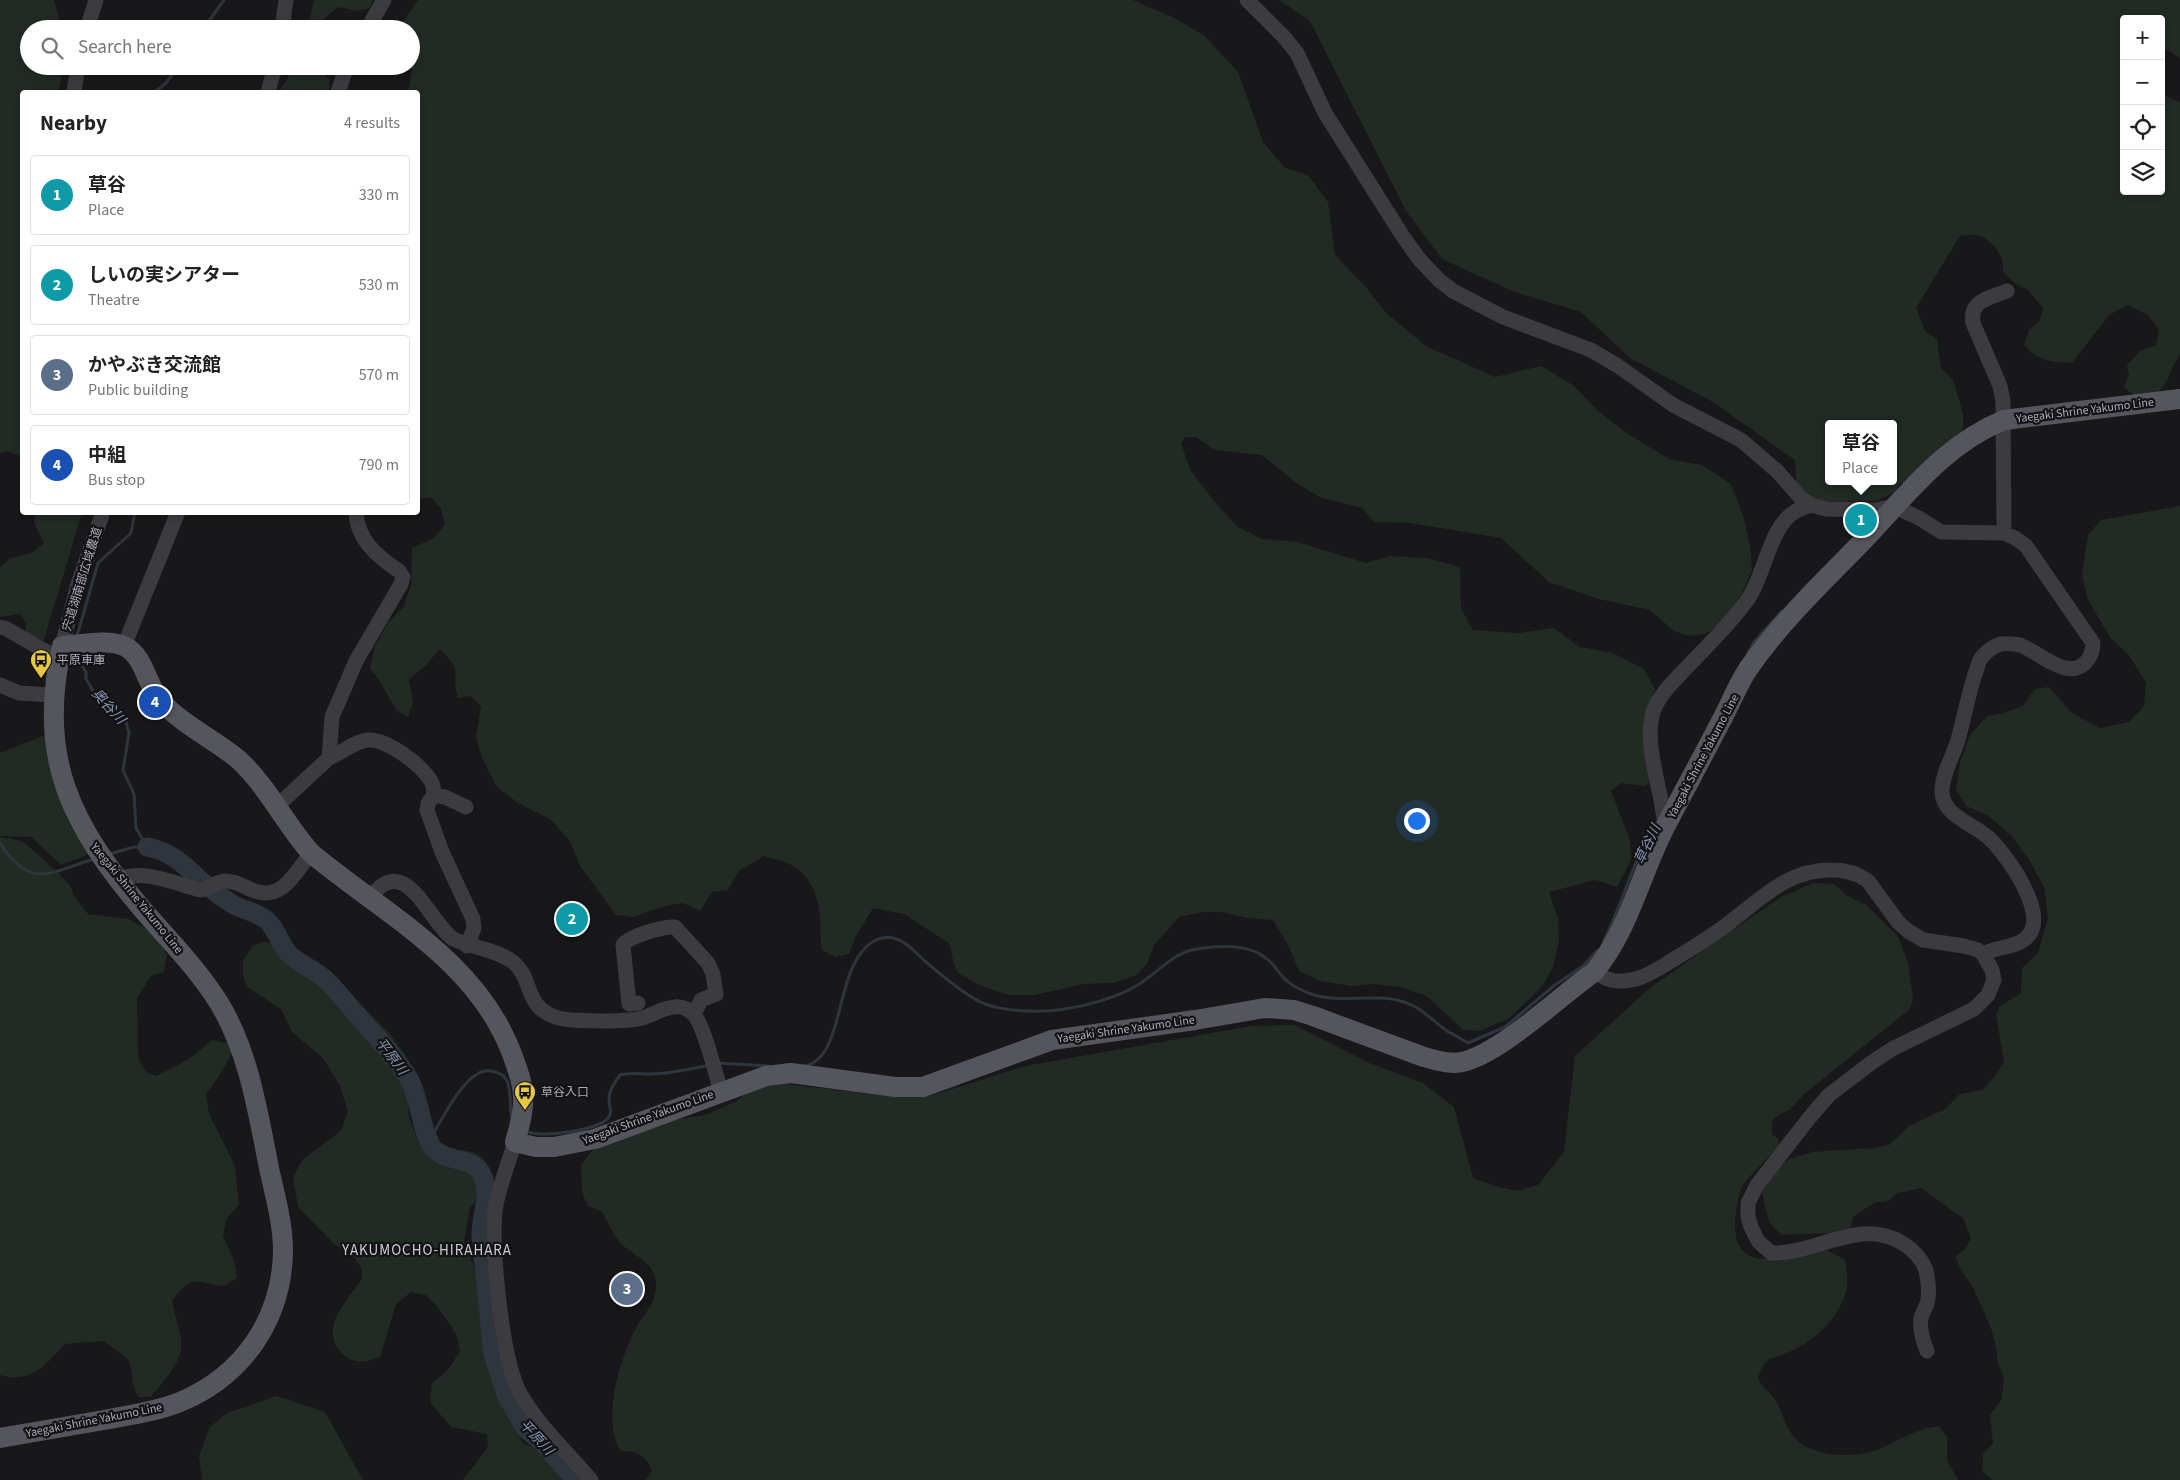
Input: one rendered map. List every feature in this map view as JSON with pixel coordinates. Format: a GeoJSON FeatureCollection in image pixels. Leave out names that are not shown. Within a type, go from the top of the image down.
{"type":"FeatureCollection","features":[{"type":"Feature","properties":{"kind":"main road","name":"Yaegaki Shrine Yakumo Line"},"geometry":{"type":"LineString","coordinates":[[518,1132],[536,1147],[554,1147],[595,1139],[721,1091],[778,1073],[791,1073],[895,1087],[923,1087],[1052,1040],[1265,1008],[1294,1010],[1424,1057],[1443,1062],[1461,1062],[1488,1050],[1510,1037],[1594,972],[1617,940],[1664,818],[1747,671],[1777,631],[1925,473],[1958,446],[1989,426],[2004,420],[2180,399]]}},
{"type":"Feature","properties":{"kind":"main road"},"geometry":{"type":"LineString","coordinates":[[61,651],[104,643],[124,646],[132,651],[139,660],[148,682],[159,700],[239,761],[263,787],[311,853],[443,955],[467,979],[493,1013],[503,1032],[521,1081],[523,1106],[518,1132]]}},
{"type":"Feature","properties":{"kind":"main road","name":"Yaegaki Shrine Yakumo Line"},"geometry":{"type":"LineString","coordinates":[[0,1438],[163,1408],[193,1396],[222,1378],[244,1358],[257,1342],[266,1324],[278,1291],[283,1249],[281,1226],[256,1106],[237,1040],[226,1015],[212,992],[99,853],[73,808],[60,768],[55,743],[53,694],[61,651]]}},
{"type":"Feature","properties":{"kind":"street"},"geometry":{"type":"LineString","coordinates":[[90,20],[96,0]]}},
{"type":"Feature","properties":{"kind":"street"},"geometry":{"type":"LineString","coordinates":[[283,20],[286,0]]}},
{"type":"Feature","properties":{"kind":"street"},"geometry":{"type":"LineString","coordinates":[[372,20],[384,0]]}},
{"type":"Feature","properties":{"kind":"street"},"geometry":{"type":"LineString","coordinates":[[1247,0],[1284,37],[1297,53],[1325,113],[1402,236],[1419,259],[1439,280],[1474,303],[1504,317],[1591,350],[1618,366],[1673,405],[1741,440],[1777,471],[1800,497],[1811,505],[1826,509],[1876,510],[1893,506],[1919,518],[1941,532],[2004,533],[2026,546],[2093,643],[2093,652],[2079,668],[2074,669],[2058,665],[2020,645],[2010,644],[2000,644],[1990,649],[1980,660],[1958,739],[1943,782],[1943,798],[1952,812],[1989,838],[2011,862],[2031,904],[2034,922],[2026,939],[1983,954]]}},
{"type":"Feature","properties":{"kind":"street"},"geometry":{"type":"LineString","coordinates":[[74,90],[77,75]]}},
{"type":"Feature","properties":{"kind":"street"},"geometry":{"type":"LineString","coordinates":[[269,90],[273,75]]}},
{"type":"Feature","properties":{"kind":"street"},"geometry":{"type":"LineString","coordinates":[[339,90],[344,75]]}},
{"type":"Feature","properties":{"kind":"street"},"geometry":{"type":"LineString","coordinates":[[2004,533],[2003,401],[2000,386],[1973,323],[1972,315],[1976,305],[2007,291]]}},
{"type":"Feature","properties":{"kind":"street"},"geometry":{"type":"LineString","coordinates":[[1664,818],[1651,743],[1651,722],[1654,711],[1674,681],[1725,627],[1749,598],[1762,574],[1775,538],[1789,516],[1811,505]]}},
{"type":"Feature","properties":{"kind":"street","name":"宍道湖南部広域農道"},"geometry":{"type":"LineString","coordinates":[[61,651],[78,584],[102,515]]}},
{"type":"Feature","properties":{"kind":"street"},"geometry":{"type":"LineString","coordinates":[[124,646],[177,515]]}},
{"type":"Feature","properties":{"kind":"street"},"geometry":{"type":"LineString","coordinates":[[329,758],[332,717],[356,661],[397,592],[403,577],[368,546],[356,522],[356,515]]}},
{"type":"Feature","properties":{"kind":"street"},"geometry":{"type":"LineString","coordinates":[[0,627],[50,654],[61,651]]}},
{"type":"Feature","properties":{"kind":"street"},"geometry":{"type":"LineString","coordinates":[[0,686],[19,692],[53,694]]}},
{"type":"Feature","properties":{"kind":"street"},"geometry":{"type":"LineString","coordinates":[[276,806],[329,758],[341,754],[356,743],[369,740],[383,742],[398,751],[426,774],[432,782],[434,796],[428,803],[428,816],[442,852],[473,919],[474,928],[467,946]]}},
{"type":"Feature","properties":{"kind":"street"},"geometry":{"type":"LineString","coordinates":[[434,796],[445,797],[466,807]]}},
{"type":"Feature","properties":{"kind":"street"},"geometry":{"type":"LineString","coordinates":[[120,880],[132,875],[143,875],[194,888],[209,887],[217,882],[231,881],[257,892],[275,892],[283,888],[311,853]]}},
{"type":"Feature","properties":{"kind":"street"},"geometry":{"type":"LineString","coordinates":[[1594,972],[1611,980],[1642,978],[1714,934],[1761,896],[1787,880],[1801,874],[1826,870],[1849,872],[1868,881],[1898,922],[1924,940],[1964,946],[1983,954],[1994,974],[1994,980],[1983,1001],[1965,1014],[1892,1049],[1829,1095],[1768,1169],[1756,1185],[1748,1203],[1748,1217],[1751,1227],[1758,1241],[1771,1253],[1794,1251],[1837,1238],[1874,1234],[1897,1240],[1914,1252],[1921,1260],[1927,1279],[1928,1302],[1921,1318],[1921,1337],[1927,1351]]}},
{"type":"Feature","properties":{"kind":"street"},"geometry":{"type":"LineString","coordinates":[[370,898],[385,883],[396,880],[402,882],[412,890],[445,933],[467,946],[494,953],[512,961],[524,976],[530,997],[535,1004],[554,1017],[564,1019],[625,1020],[641,1018],[675,1006],[682,1007],[694,1014],[721,1091]]}},
{"type":"Feature","properties":{"kind":"street"},"geometry":{"type":"LineString","coordinates":[[638,1003],[628,1004],[623,945],[628,939],[667,927],[674,927],[708,963],[713,974],[716,994],[701,1000],[694,1014]]}},
{"type":"Feature","properties":{"kind":"street"},"geometry":{"type":"LineString","coordinates":[[518,1132],[501,1184],[496,1211],[495,1248],[507,1355],[513,1378],[533,1413],[591,1480]]}},
{"type":"Feature","properties":{"kind":"shaded area"},"geometry":{"type":"Polygon","coordinates":[[[0,0],[54,0],[60,20],[20,20],[20,75],[62,75],[58,90],[20,90],[20,456],[8,451],[0,453],[0,0]]]}},
{"type":"Feature","properties":{"kind":"shaded area"},"geometry":{"type":"Polygon","coordinates":[[[314,0],[373,0],[370,8],[356,11],[338,7],[322,20],[310,20],[314,0]]]}},
{"type":"Feature","properties":{"kind":"shaded area"},"geometry":{"type":"Polygon","coordinates":[[[418,0],[1133,0],[1172,17],[1204,35],[1238,72],[1263,142],[1285,168],[1308,175],[1328,202],[1335,255],[1366,287],[1385,312],[1426,346],[1495,377],[1541,366],[1574,386],[1597,410],[1625,432],[1669,459],[1702,465],[1731,484],[1743,515],[1750,546],[1752,570],[1742,593],[1723,622],[1705,634],[1689,636],[1674,631],[1650,610],[1599,599],[1549,582],[1501,538],[1410,523],[1374,522],[1362,508],[1322,498],[1299,485],[1262,455],[1214,450],[1196,437],[1185,437],[1181,444],[1190,469],[1212,499],[1238,527],[1262,539],[1297,542],[1366,563],[1391,556],[1427,558],[1460,567],[1461,608],[1473,630],[1519,633],[1554,628],[1580,647],[1613,653],[1644,669],[1655,689],[1645,714],[1643,728],[1652,781],[1645,786],[1621,783],[1611,791],[1630,840],[1631,860],[1617,887],[1595,880],[1549,892],[1558,918],[1559,941],[1553,967],[1542,987],[1508,1019],[1479,1031],[1462,1029],[1428,997],[1405,988],[1374,984],[1351,986],[1320,981],[1299,971],[1289,947],[1273,920],[1248,918],[1222,912],[1203,912],[1179,917],[1154,945],[1147,964],[1137,975],[1114,983],[1084,984],[1035,995],[1009,995],[979,985],[958,973],[953,961],[950,944],[904,914],[873,908],[856,936],[849,954],[835,957],[822,950],[818,902],[807,878],[794,867],[764,856],[739,871],[728,890],[712,892],[700,911],[683,903],[665,906],[633,917],[616,915],[580,866],[570,841],[550,819],[518,803],[496,786],[481,755],[476,737],[481,707],[471,696],[458,698],[455,668],[448,657],[440,649],[425,666],[409,679],[413,703],[408,717],[397,711],[370,668],[375,646],[388,623],[404,606],[411,585],[412,548],[434,538],[445,524],[441,509],[431,497],[420,499],[420,90],[408,90],[411,75],[420,75],[420,20],[404,20],[418,0]]]}},
{"type":"Feature","properties":{"kind":"shaded area"},"geometry":{"type":"Polygon","coordinates":[[[1279,0],[2180,0],[2180,58],[2165,49],[2165,15],[2120,15],[2120,195],[2165,195],[2165,96],[2180,102],[2180,354],[2164,385],[2155,394],[2148,397],[2138,397],[2124,387],[2129,375],[2127,365],[2140,351],[2156,345],[2159,330],[2148,315],[2128,305],[2109,315],[2072,363],[2045,360],[2034,354],[2024,344],[2029,330],[2040,320],[2043,308],[2028,290],[2017,285],[2003,272],[2000,254],[1993,244],[1976,235],[1960,236],[1916,308],[1925,331],[1937,339],[1941,368],[1953,380],[1963,413],[1963,430],[1944,452],[1914,479],[1900,484],[1893,493],[1876,501],[1819,502],[1796,484],[1795,460],[1713,402],[1630,358],[1581,312],[1512,291],[1442,259],[1406,211],[1310,21],[1279,0]]]}},
{"type":"Feature","properties":{"kind":"shaded area"},"geometry":{"type":"Polygon","coordinates":[[[289,75],[325,75],[329,80],[329,90],[280,90],[289,75]]]}},
{"type":"Feature","properties":{"kind":"shaded area"},"geometry":{"type":"Polygon","coordinates":[[[2180,506],[2180,1480],[1993,1480],[1982,1472],[1983,1454],[1993,1443],[1990,1415],[2002,1399],[2004,1377],[1998,1363],[1992,1331],[1973,1287],[1962,1272],[1955,1257],[1965,1249],[1971,1238],[1963,1218],[1921,1188],[1898,1193],[1888,1201],[1874,1203],[1854,1216],[1849,1232],[1781,1235],[1769,1222],[1761,1189],[1767,1178],[1789,1159],[1813,1152],[1873,1148],[1889,1145],[1909,1126],[1945,1109],[1960,1094],[1982,1090],[1995,1076],[2004,1061],[1996,1014],[2000,1006],[2021,993],[2022,968],[2038,953],[2048,918],[2044,887],[2029,860],[2011,835],[1987,815],[1966,806],[1956,789],[1960,762],[1970,735],[1987,716],[2004,713],[2023,706],[2035,689],[2049,687],[2072,713],[2100,728],[2129,722],[2144,706],[2146,683],[2129,655],[2111,639],[2088,600],[2082,575],[2088,535],[2101,520],[2180,506]]]}},
{"type":"Feature","properties":{"kind":"shaded area"},"geometry":{"type":"Polygon","coordinates":[[[36,515],[81,515],[42,646],[24,637],[26,623],[20,614],[0,617],[0,567],[11,558],[31,553],[44,543],[34,523],[36,515]]]}},
{"type":"Feature","properties":{"kind":"shaded area"},"geometry":{"type":"Polygon","coordinates":[[[48,734],[52,773],[68,821],[89,854],[61,865],[31,837],[0,836],[0,753],[48,734]]]}},
{"type":"Feature","properties":{"kind":"shaded area"},"geometry":{"type":"Polygon","coordinates":[[[0,837],[22,841],[39,855],[70,885],[74,896],[88,914],[128,919],[154,933],[167,955],[164,972],[151,976],[137,998],[138,1057],[146,1072],[156,1076],[165,1072],[192,1057],[211,1040],[229,1043],[232,1053],[220,1075],[206,1094],[209,1114],[235,1166],[239,1205],[227,1218],[223,1236],[234,1260],[237,1278],[224,1286],[200,1282],[190,1283],[172,1300],[181,1339],[180,1355],[172,1370],[151,1397],[139,1397],[134,1387],[131,1367],[127,1359],[104,1341],[65,1344],[51,1359],[29,1375],[11,1377],[0,1375],[0,837]]]}},
{"type":"Feature","properties":{"kind":"shaded area"},"geometry":{"type":"Polygon","coordinates":[[[1813,883],[1834,884],[1848,896],[1865,904],[1897,935],[1908,962],[1913,998],[1910,1009],[1803,1095],[1790,1110],[1772,1120],[1772,1134],[1778,1139],[1779,1145],[1743,1185],[1739,1196],[1735,1232],[1744,1252],[1760,1259],[1827,1250],[1845,1260],[1847,1277],[1844,1298],[1826,1326],[1799,1347],[1767,1361],[1758,1377],[1763,1387],[1772,1395],[1777,1403],[1794,1437],[1806,1447],[1827,1454],[1862,1454],[1882,1448],[1917,1431],[1939,1426],[1947,1437],[1947,1460],[1958,1480],[646,1480],[652,1470],[643,1457],[636,1453],[621,1451],[615,1438],[612,1422],[615,1388],[625,1353],[638,1324],[648,1310],[655,1295],[656,1283],[651,1268],[622,1245],[602,1212],[588,1206],[582,1193],[581,1165],[596,1146],[666,1121],[705,1115],[735,1102],[747,1093],[778,1083],[884,1096],[930,1096],[1025,1066],[1251,1026],[1295,1025],[1369,1063],[1423,1083],[1454,1107],[1473,1178],[1517,1191],[1538,1185],[1564,1152],[1575,1056],[1651,987],[1779,898],[1813,883]]]}},
{"type":"Feature","properties":{"kind":"shaded area"},"geometry":{"type":"Polygon","coordinates":[[[263,942],[275,943],[296,967],[359,1003],[389,1033],[406,1056],[409,1117],[419,1143],[432,1154],[459,1150],[473,1152],[479,1155],[488,1166],[494,1177],[470,1208],[464,1241],[474,1267],[482,1299],[485,1342],[493,1378],[508,1416],[523,1443],[552,1459],[561,1480],[463,1480],[488,1447],[487,1434],[451,1427],[430,1402],[432,1383],[448,1370],[460,1351],[456,1334],[440,1310],[426,1295],[411,1292],[396,1304],[380,1357],[366,1361],[352,1360],[344,1355],[336,1345],[333,1336],[333,1326],[342,1306],[362,1279],[362,1269],[353,1256],[334,1244],[298,1207],[293,1177],[303,1159],[341,1131],[348,1111],[340,1086],[323,1058],[292,1032],[281,1009],[247,987],[243,975],[243,960],[253,946],[263,942]]]}},
{"type":"Feature","properties":{"kind":"shaded area"},"geometry":{"type":"Polygon","coordinates":[[[277,1396],[325,1412],[363,1480],[202,1480],[199,1456],[210,1427],[227,1413],[277,1396]]]}},
{"type":"Feature","properties":{"kind":"waterway","name":"奥谷川"},"geometry":{"type":"LineString","coordinates":[[210,20],[224,0]]}},
{"type":"Feature","properties":{"kind":"waterway","name":"奥谷川"},"geometry":{"type":"LineString","coordinates":[[158,90],[172,75]]}},
{"type":"Feature","properties":{"kind":"waterway","name":"奥谷川"},"geometry":{"type":"LineString","coordinates":[[77,636],[98,563],[131,533],[134,515]]}},
{"type":"Feature","properties":{"kind":"waterway","name":"草谷川"},"geometry":{"type":"LineString","coordinates":[[1748,653],[1754,642],[1782,611]]}},
{"type":"Feature","properties":{"kind":"waterway","name":"奥谷川"},"geometry":{"type":"LineString","coordinates":[[73,652],[86,672],[86,679],[95,694],[126,722],[129,733],[123,770],[134,794],[136,828],[147,847]]}},
{"type":"Feature","properties":{"kind":"waterway","name":"草谷川"},"geometry":{"type":"LineString","coordinates":[[1604,940],[1640,853],[1655,825]]}},
{"type":"Feature","properties":{"kind":"waterway","name":"平原川"},"geometry":{"type":"LineString","coordinates":[[0,843],[11,858],[22,868],[32,873],[54,872],[94,859]]}},
{"type":"Feature","properties":{"kind":"waterway","name":"平原川"},"geometry":{"type":"LineString","coordinates":[[110,854],[134,847],[147,847]]}},
{"type":"Feature","properties":{"kind":"waterway","name":"平原川"},"geometry":{"type":"LineString","coordinates":[[147,847],[159,850],[177,859],[206,885],[229,902],[269,922],[288,953],[321,975],[329,983],[403,1069],[416,1095],[425,1132],[433,1148],[445,1156],[474,1165],[479,1170],[483,1177],[486,1192],[481,1237],[493,1354],[506,1395],[525,1428],[546,1446],[575,1480]]}},
{"type":"Feature","properties":{"kind":"waterway"},"geometry":{"type":"LineString","coordinates":[[805,1066],[819,1059],[828,1045],[835,1028],[852,968],[862,951],[876,940],[883,938],[890,937],[903,942],[947,979],[977,1000],[998,1008],[1028,1011],[1070,1008],[1114,997],[1145,981],[1170,960],[1184,952],[1221,946],[1241,948],[1260,954],[1270,961],[1288,982],[1308,993],[1331,998],[1382,998],[1402,1001],[1416,1007],[1447,1031],[1468,1043],[1505,1027],[1555,985],[1583,966],[1598,950]]}},
{"type":"Feature","properties":{"kind":"waterway"},"geometry":{"type":"LineString","coordinates":[[718,1063],[769,1066]]}},
{"type":"Feature","properties":{"kind":"waterway"},"geometry":{"type":"LineString","coordinates":[[527,1131],[556,1134],[582,1129],[602,1122],[608,1118],[611,1111],[610,1092],[620,1075],[666,1073],[710,1065]]}},
{"type":"Feature","properties":{"kind":"waterway"},"geometry":{"type":"LineString","coordinates":[[429,1140],[463,1086],[481,1072],[496,1072],[506,1079],[509,1085],[512,1119]]}},
{"type":"Feature","properties":{"kind":"place","name":"草谷"},"geometry":{"type":"Point","coordinates":[1861,520]}},
{"type":"Feature","properties":{"kind":"place","name":"平原車庫"},"geometry":{"type":"Point","coordinates":[41,679]}},
{"type":"Feature","properties":{"kind":"place","name":"中組"},"geometry":{"type":"Point","coordinates":[155,702]}},
{"type":"Feature","properties":{"kind":"place","name":"しいの実シアター"},"geometry":{"type":"Point","coordinates":[572,919]}},
{"type":"Feature","properties":{"kind":"place","name":"草谷入口"},"geometry":{"type":"Point","coordinates":[525,1111]}},
{"type":"Feature","properties":{"kind":"place","name":"かやぶき交流館"},"geometry":{"type":"Point","coordinates":[627,1289]}},
{"type":"Feature","properties":{"kind":"district","name":"YAKUMOCHO-HIRAHARA"},"geometry":{"type":"Point","coordinates":[427,1250]}}]}
